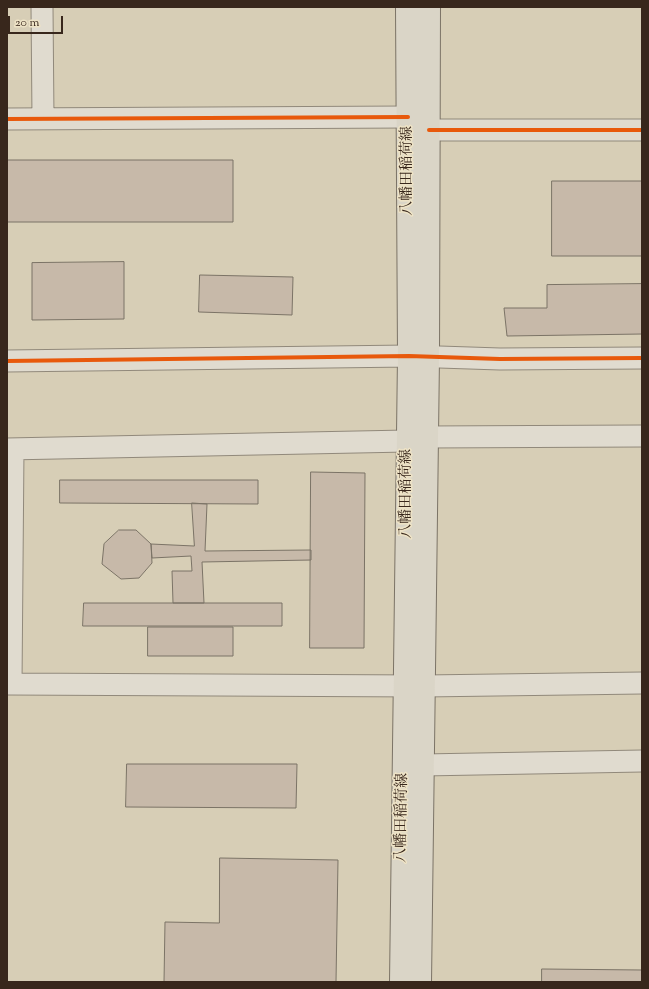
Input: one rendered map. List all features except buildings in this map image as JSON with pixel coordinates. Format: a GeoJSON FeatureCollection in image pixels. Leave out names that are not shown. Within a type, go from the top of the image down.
{"type":"FeatureCollection","features":[{"type":"Feature","properties":{"kind":"main road","name":"八幡田稲荷線"},"geometry":{"type":"LineString","coordinates":[[407,7],[408,117],[419,356]]}},
{"type":"Feature","properties":{"kind":"main road","name":"八幡田稲荷線"},"geometry":{"type":"LineString","coordinates":[[401,982],[415,686],[417,439],[419,356],[429,130],[429,7]]}},
{"type":"Feature","properties":{"kind":"main road","name":"八幡田稲荷線"},"geometry":{"type":"LineString","coordinates":[[415,686],[423,766],[420,982]]}},
{"type":"Feature","properties":{"kind":"street"},"geometry":{"type":"LineString","coordinates":[[42,7],[43,119]]}},
{"type":"Feature","properties":{"kind":"street"},"geometry":{"type":"LineString","coordinates":[[7,119],[408,117]]}},
{"type":"Feature","properties":{"kind":"street"},"geometry":{"type":"LineString","coordinates":[[429,130],[642,130]]}},
{"type":"Feature","properties":{"kind":"street"},"geometry":{"type":"LineString","coordinates":[[7,361],[419,356],[500,359],[642,358]]}},
{"type":"Feature","properties":{"kind":"street"},"geometry":{"type":"LineString","coordinates":[[642,436],[417,439],[10,449],[9,684],[415,686],[642,683]]}},
{"type":"Feature","properties":{"kind":"street"},"geometry":{"type":"LineString","coordinates":[[423,766],[642,761]]}},
{"type":"Feature","properties":{"kind":"cycle path"},"geometry":{"type":"LineString","coordinates":[[7,119],[408,117]]}},
{"type":"Feature","properties":{"kind":"cycle path"},"geometry":{"type":"LineString","coordinates":[[429,130],[642,130]]}},
{"type":"Feature","properties":{"kind":"cycle path"},"geometry":{"type":"LineString","coordinates":[[7,361],[409,356],[500,359],[642,358]]}}]}
